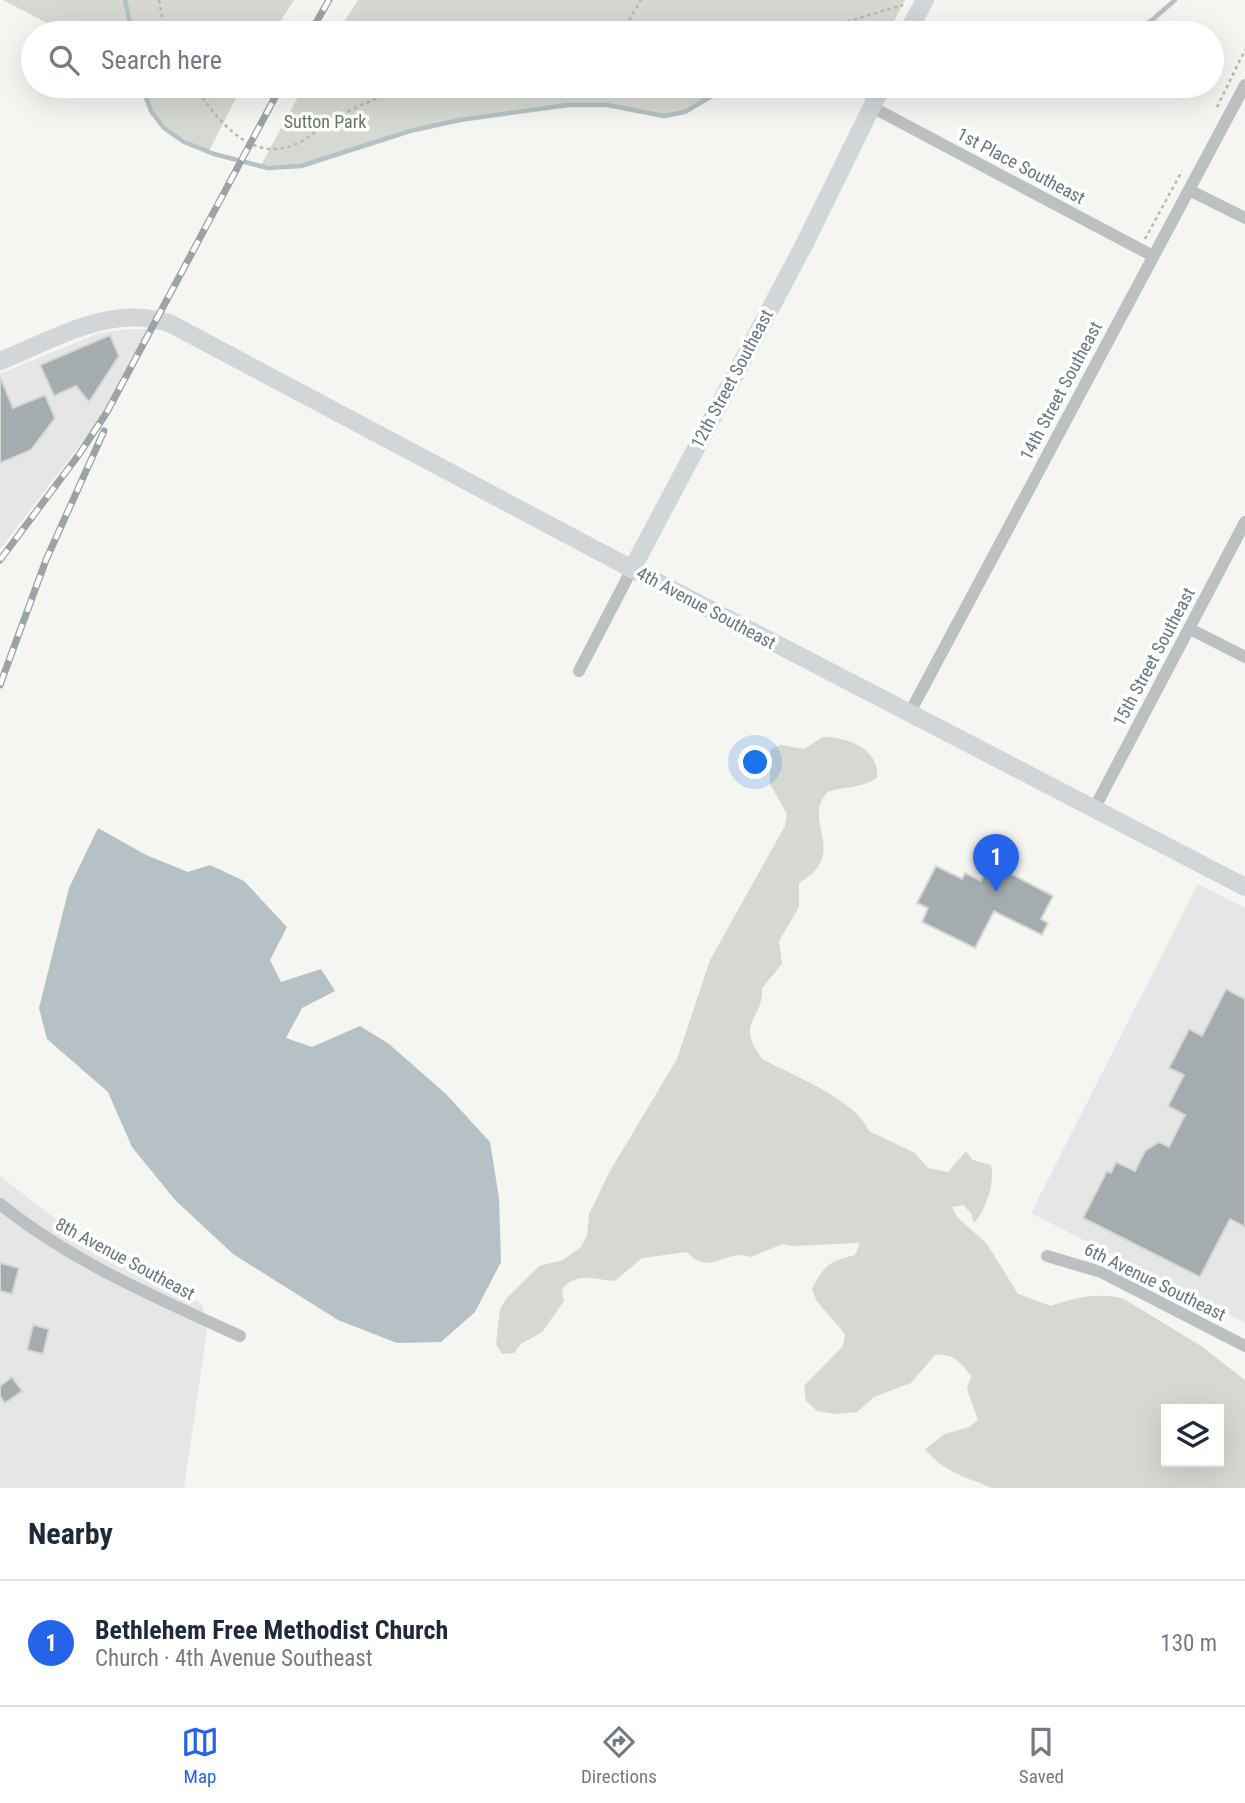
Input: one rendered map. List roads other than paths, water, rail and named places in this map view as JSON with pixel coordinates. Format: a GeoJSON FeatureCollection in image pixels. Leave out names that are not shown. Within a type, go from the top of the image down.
{"type":"FeatureCollection","features":[{"type":"Feature","properties":{"kind":"street"},"geometry":{"type":"LineString","coordinates":[[914,21],[925,0]]}},
{"type":"Feature","properties":{"kind":"street","name":"14th Street Southeast"},"geometry":{"type":"LineString","coordinates":[[909,714],[1245,85]]}},
{"type":"Feature","properties":{"kind":"street","name":"12th Street Southeast"},"geometry":{"type":"LineString","coordinates":[[579,671],[804,245],[876,98]]}},
{"type":"Feature","properties":{"kind":"street","name":"1st Place Southeast"},"geometry":{"type":"LineString","coordinates":[[872,107],[1153,256]]}},
{"type":"Feature","properties":{"kind":"street"},"geometry":{"type":"LineString","coordinates":[[1189,190],[1245,218]]}},
{"type":"Feature","properties":{"kind":"street","name":"4th Avenue Southeast"},"geometry":{"type":"LineString","coordinates":[[0,361],[112,318],[138,315],[171,324],[632,569],[1245,887]]}},
{"type":"Feature","properties":{"kind":"street","name":"15th Street Southeast"},"geometry":{"type":"LineString","coordinates":[[1094,809],[1245,522]]}},
{"type":"Feature","properties":{"kind":"street"},"geometry":{"type":"LineString","coordinates":[[1190,629],[1245,657]]}},
{"type":"Feature","properties":{"kind":"street","name":"8th Avenue Southeast"},"geometry":{"type":"LineString","coordinates":[[0,1205],[41,1235],[141,1291],[240,1336]]}},
{"type":"Feature","properties":{"kind":"street","name":"6th Avenue Southeast"},"geometry":{"type":"LineString","coordinates":[[1047,1256],[1101,1272],[1245,1346]]}},
{"type":"Feature","properties":{"kind":"waterway"},"geometry":{"type":"LineString","coordinates":[[125,0],[129,21]]}},
{"type":"Feature","properties":{"kind":"waterway"},"geometry":{"type":"LineString","coordinates":[[1151,21],[1175,0]]}},
{"type":"Feature","properties":{"kind":"waterway"},"geometry":{"type":"LineString","coordinates":[[146,98],[151,111],[164,128],[184,142],[214,154],[268,168],[301,166],[410,131],[460,120],[568,105],[607,105],[664,116],[685,112],[708,98]]}},
{"type":"Feature","properties":{"kind":"railway"},"geometry":{"type":"LineString","coordinates":[[317,21],[329,0]]}},
{"type":"Feature","properties":{"kind":"railway"},"geometry":{"type":"LineString","coordinates":[[0,560],[80,453],[107,412],[275,98]]}},
{"type":"Feature","properties":{"kind":"railway"},"geometry":{"type":"LineString","coordinates":[[0,685],[46,560],[104,431]]}},
{"type":"Feature","properties":{"kind":"place","name":"Bethlehem Free Methodist Church"},"geometry":{"type":"Point","coordinates":[996,892]}},
{"type":"Feature","properties":{"kind":"park label","name":"Sutton Park"},"geometry":{"type":"Point","coordinates":[325,122]}}]}
